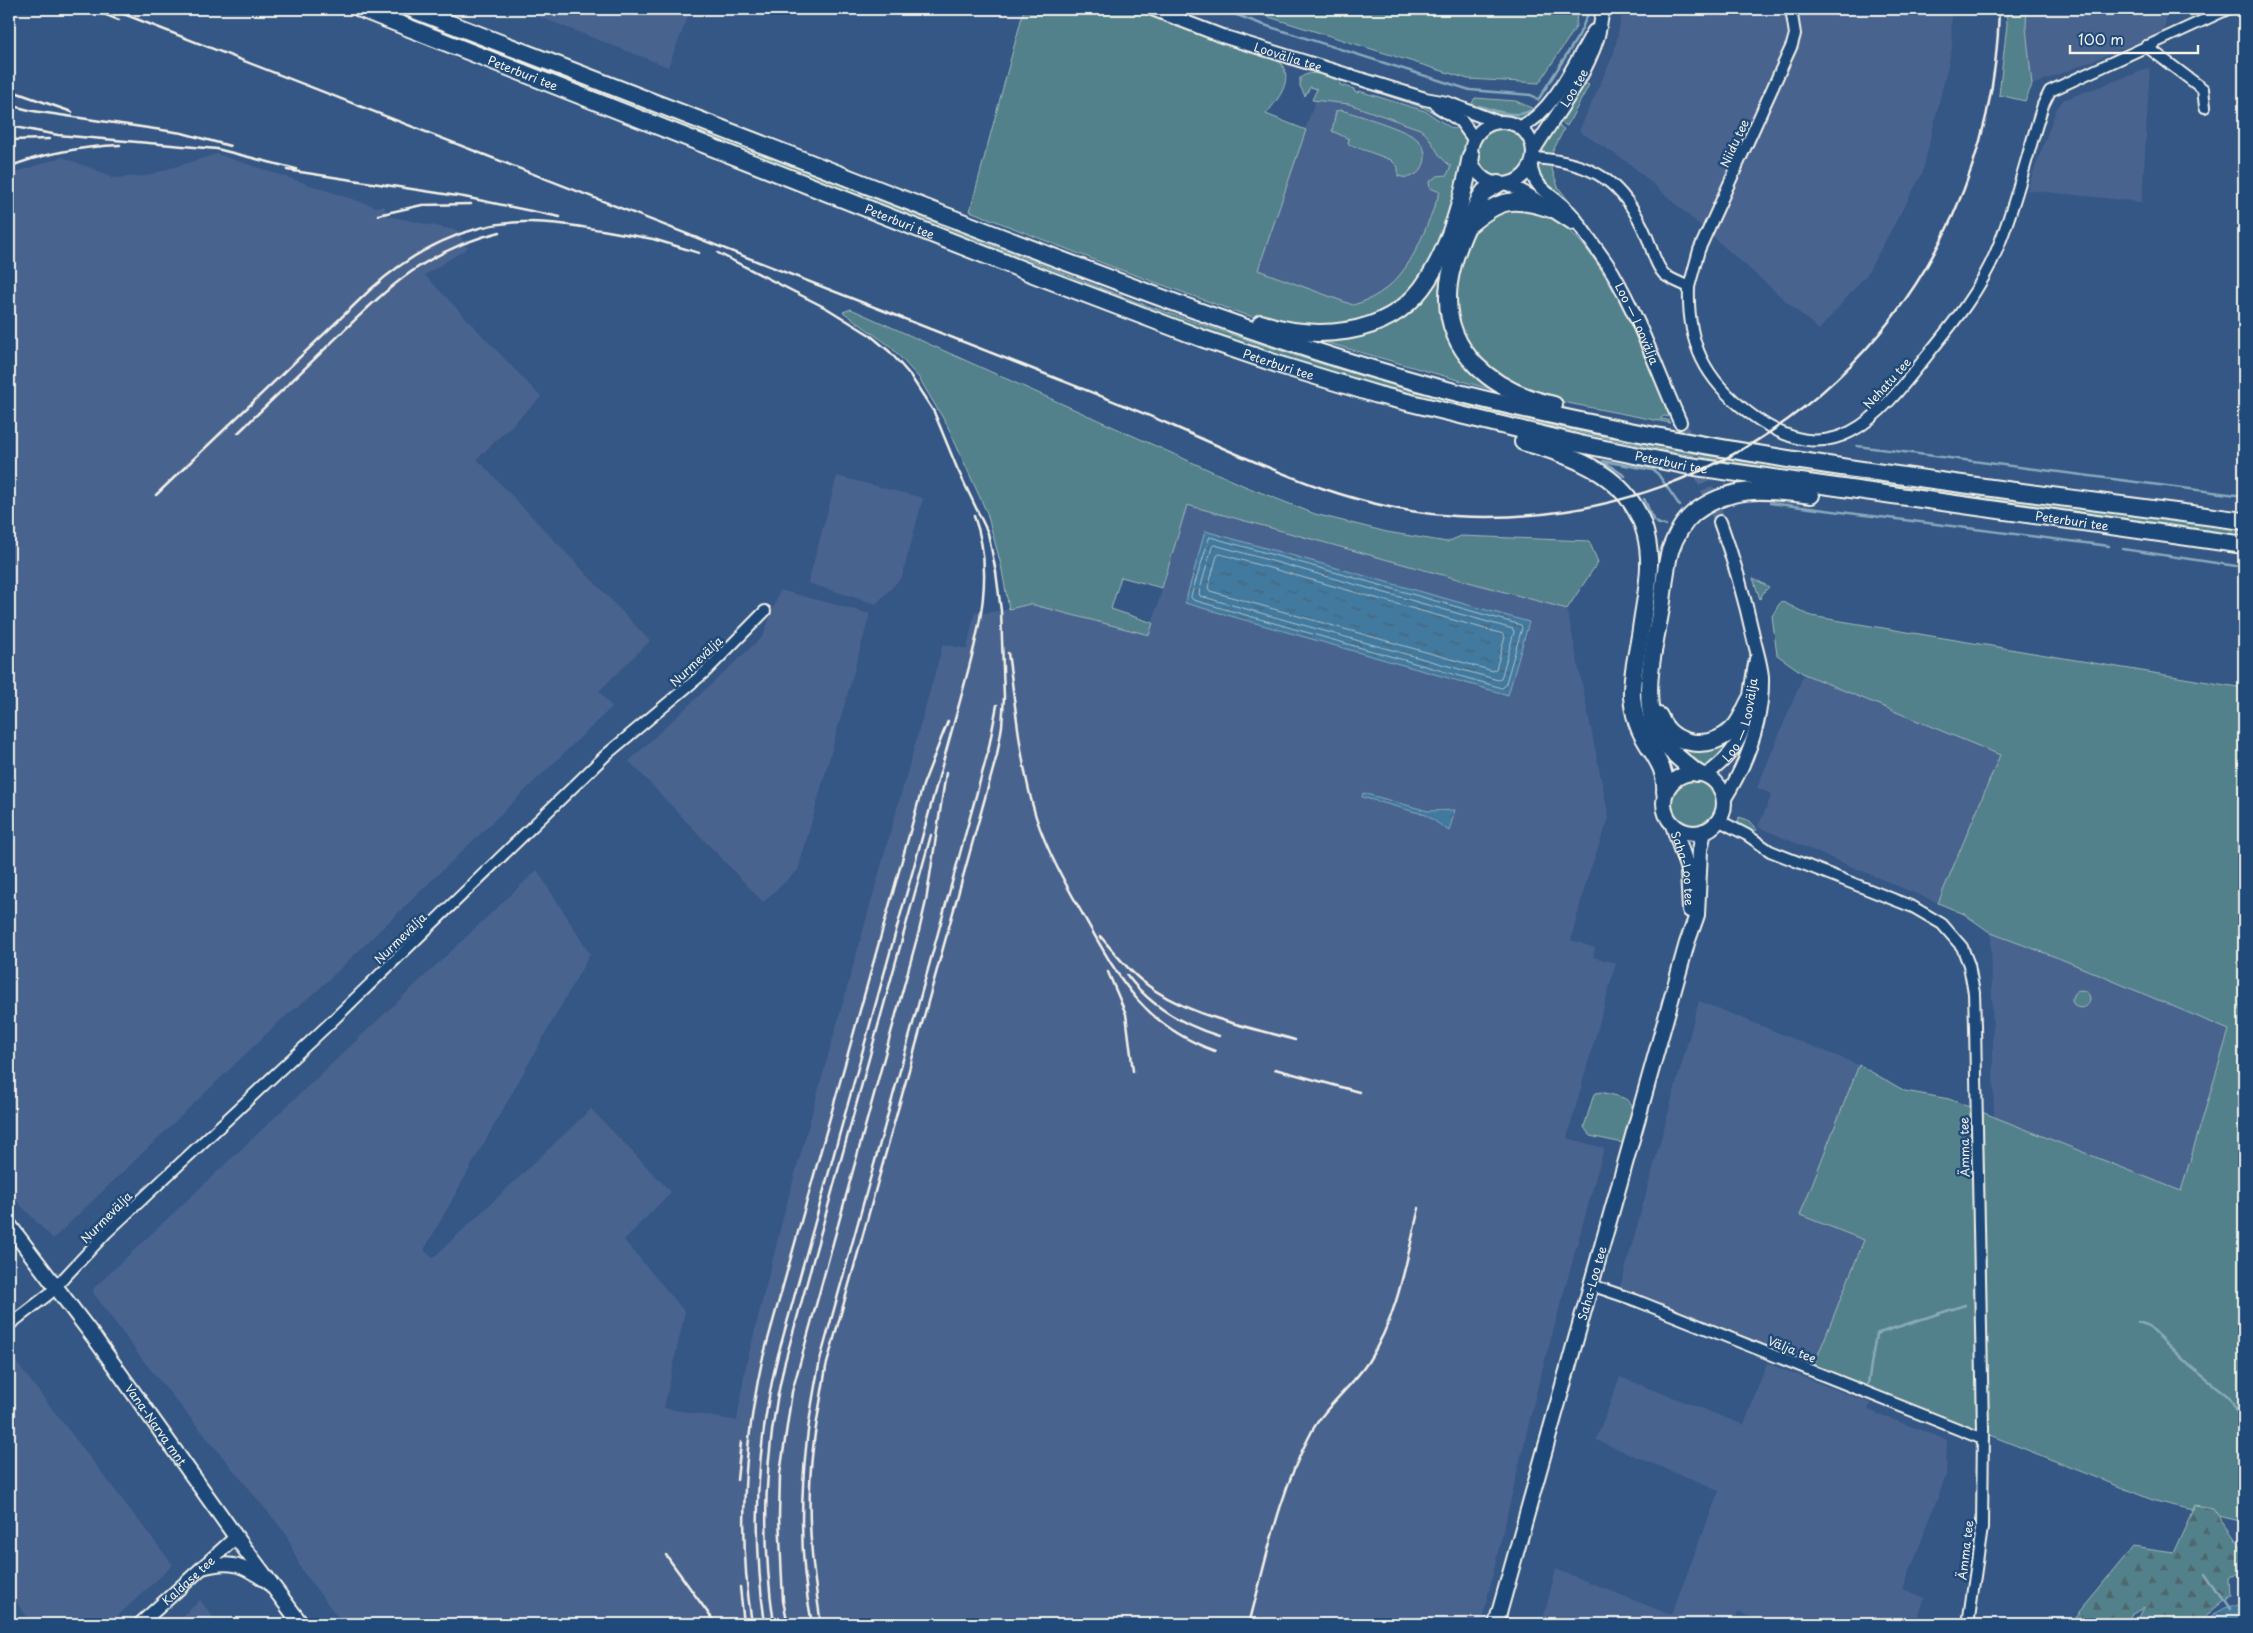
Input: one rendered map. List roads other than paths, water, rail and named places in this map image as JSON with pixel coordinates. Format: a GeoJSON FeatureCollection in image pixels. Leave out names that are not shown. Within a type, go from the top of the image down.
{"type":"FeatureCollection","features":[{"type":"Feature","properties":{"kind":"highway","name":"Peterburi tee"},"geometry":{"type":"LineString","coordinates":[[361,9],[1041,277],[1201,338],[1282,366],[1378,395],[1580,444],[1689,466],[2244,545]]}},
{"type":"Feature","properties":{"kind":"highway","name":"Peterburi tee"},"geometry":{"type":"LineString","coordinates":[[412,9],[1133,289],[1288,344],[1362,366],[1530,410],[1777,458],[2244,521]]}},
{"type":"Feature","properties":{"kind":"highway"},"geometry":{"type":"LineString","coordinates":[[1133,289],[1166,292],[1278,329],[1306,333],[1329,333],[1374,324],[1406,304],[1421,289],[1433,270],[1457,210],[1471,156]]}},
{"type":"Feature","properties":{"kind":"highway"},"geometry":{"type":"LineString","coordinates":[[1503,184],[1488,189],[1480,198],[1453,263],[1449,284],[1450,320],[1463,352],[1480,370],[1506,388],[1545,402],[1611,417],[1634,431]]}},
{"type":"Feature","properties":{"kind":"highway"},"geometry":{"type":"LineString","coordinates":[[1468,226],[1500,204],[1515,200],[1531,202],[1551,209]]}},
{"type":"Feature","properties":{"kind":"highway"},"geometry":{"type":"LineString","coordinates":[[1440,411],[1462,427],[1542,447],[1594,468],[1624,491],[1634,506],[1643,526],[1648,546],[1649,564],[1632,696],[1639,728],[1666,776],[1665,792]]}},
{"type":"Feature","properties":{"kind":"highway"},"geometry":{"type":"LineString","coordinates":[[1701,774],[1674,754],[1659,736],[1654,724],[1650,694],[1670,550],[1679,530],[1692,514],[1715,498],[1739,491],[1768,490],[1833,498],[1895,496]]}},
{"type":"Feature","properties":{"kind":"highway"},"geometry":{"type":"LineString","coordinates":[[1650,694],[1661,720],[1670,732],[1686,742],[1702,744],[1717,741],[1736,726],[1750,700]]}},
{"type":"Feature","properties":{"kind":"main road"},"geometry":{"type":"LineString","coordinates":[[1701,774],[1718,785],[1724,800],[1722,814],[1718,820],[1704,831],[1688,832],[1673,825],[1664,809],[1665,792],[1670,783],[1678,777],[1701,774]]}},
{"type":"Feature","properties":{"kind":"main road","name":"Saha-Loo tee"},"geometry":{"type":"LineString","coordinates":[[1673,825],[1690,880],[1688,943]]}},
{"type":"Feature","properties":{"kind":"main road","name":"Saha-Loo tee"},"geometry":{"type":"LineString","coordinates":[[1496,1624],[1697,915],[1700,850],[1704,831]]}},
{"type":"Feature","properties":{"kind":"main road","name":"Vana-Narva mnt"},"geometry":{"type":"LineString","coordinates":[[9,1225],[301,1624]]}},
{"type":"Feature","properties":{"kind":"street","name":"Loovälja tee"},"geometry":{"type":"LineString","coordinates":[[1152,9],[1222,36],[1425,99],[1447,103],[1497,122]]}},
{"type":"Feature","properties":{"kind":"street","name":"Niidu tee"},"geometry":{"type":"LineString","coordinates":[[1689,286],[1705,236],[1792,45],[1795,34],[1791,9]]}},
{"type":"Feature","properties":{"kind":"street","name":"Nehatu tee"},"geometry":{"type":"LineString","coordinates":[[1689,286],[1688,310],[1696,348],[1711,378],[1737,405],[1768,427],[1793,438],[1806,440],[1833,438],[1863,426],[1891,400],[1964,310],[1976,291],[2004,233],[2043,104],[2050,91],[2228,9]]}},
{"type":"Feature","properties":{"kind":"street","name":"Loo tee"},"geometry":{"type":"LineString","coordinates":[[1521,127],[1538,116],[1562,85],[1602,14]]}},
{"type":"Feature","properties":{"kind":"street","name":"Loo tee"},"geometry":{"type":"LineString","coordinates":[[1533,158],[1581,75],[1598,37],[1602,14]]}},
{"type":"Feature","properties":{"kind":"street"},"geometry":{"type":"LineString","coordinates":[[2146,46],[2203,89],[2205,107]]}},
{"type":"Feature","properties":{"kind":"street","name":"Loovälja tee"},"geometry":{"type":"LineString","coordinates":[[1425,99],[1461,121],[1474,139]]}},
{"type":"Feature","properties":{"kind":"street"},"geometry":{"type":"LineString","coordinates":[[1497,122],[1513,123],[1521,127],[1527,133],[1533,158],[1517,181],[1503,184],[1483,178],[1473,164],[1471,156],[1474,139],[1484,128],[1497,122]]}},
{"type":"Feature","properties":{"kind":"street"},"geometry":{"type":"LineString","coordinates":[[1533,158],[1582,167],[1614,185],[1634,208],[1664,274],[1689,286]]}},
{"type":"Feature","properties":{"kind":"street","name":"Loo — Loovälja"},"geometry":{"type":"LineString","coordinates":[[1533,158],[1531,175],[1536,182],[1574,216],[1612,271],[1626,297],[1680,422]]}},
{"type":"Feature","properties":{"kind":"street","name":"Loo — Loovälja"},"geometry":{"type":"LineString","coordinates":[[1503,184],[1528,194],[1584,232]]}},
{"type":"Feature","properties":{"kind":"street","name":"Loo — Loovälja"},"geometry":{"type":"LineString","coordinates":[[1720,522],[1734,559],[1762,675],[1757,724],[1741,768],[1724,800]]}},
{"type":"Feature","properties":{"kind":"street","name":"Nurmevälja"},"geometry":{"type":"LineString","coordinates":[[9,1325],[56,1287],[106,1233],[328,1025],[607,754],[705,672],[765,611]]}},
{"type":"Feature","properties":{"kind":"street","name":"Loo — Loovälja"},"geometry":{"type":"LineString","coordinates":[[1701,774],[1724,761],[1736,747],[1744,732],[1757,654]]}},
{"type":"Feature","properties":{"kind":"street","name":"Ämma tee"},"geometry":{"type":"LineString","coordinates":[[1718,820],[1747,835],[1770,851],[1913,907],[1942,924],[1962,947],[1969,965],[1974,993],[1975,1026],[1983,1439],[1982,1528],[1968,1624]]}},
{"type":"Feature","properties":{"kind":"street","name":"Välja tee"},"geometry":{"type":"LineString","coordinates":[[1591,1285],[1635,1300],[1983,1439]]}},
{"type":"Feature","properties":{"kind":"street","name":"Kaldase tee"},"geometry":{"type":"LineString","coordinates":[[140,1624],[236,1537]]}},
{"type":"Feature","properties":{"kind":"street"},"geometry":{"type":"LineString","coordinates":[[200,1568],[224,1563],[234,1564],[248,1569],[272,1586]]}},
{"type":"Feature","properties":{"kind":"water"},"geometry":{"type":"Polygon","coordinates":[[[1205,531],[1529,622],[1508,695],[1185,603],[1205,531]]]}},
{"type":"Feature","properties":{"kind":"water"},"geometry":{"type":"Polygon","coordinates":[[[1363,793],[1428,811],[1455,810],[1449,831],[1426,815],[1362,797],[1363,793]]]}},
{"type":"Feature","properties":{"kind":"water"},"geometry":{"type":"Polygon","coordinates":[[[2244,1604],[2244,1624],[2198,1624],[2223,1610],[2244,1604]]]}},
{"type":"Feature","properties":{"kind":"waterway"},"geometry":{"type":"LineString","coordinates":[[1221,9],[1261,24],[1470,90],[1531,95],[1538,100],[1579,35],[1590,9]]}},
{"type":"Feature","properties":{"kind":"waterway"},"geometry":{"type":"LineString","coordinates":[[1479,106],[1512,114],[1526,113],[1532,110]]}},
{"type":"Feature","properties":{"kind":"waterway"},"geometry":{"type":"LineString","coordinates":[[1857,446],[2244,496]]}},
{"type":"Feature","properties":{"kind":"waterway"},"geometry":{"type":"LineString","coordinates":[[1625,476],[1603,461],[1653,470],[1658,474],[1680,506]]}},
{"type":"Feature","properties":{"kind":"waterway"},"geometry":{"type":"LineString","coordinates":[[1644,499],[1654,520],[1661,525],[1666,525]]}},
{"type":"Feature","properties":{"kind":"waterway"},"geometry":{"type":"LineString","coordinates":[[1770,503],[2109,546]]}},
{"type":"Feature","properties":{"kind":"waterway"},"geometry":{"type":"LineString","coordinates":[[2123,549],[2236,566]]}},
{"type":"Feature","properties":{"kind":"waterway"},"geometry":{"type":"LineString","coordinates":[[1868,1384],[1876,1334],[1965,1305]]}},
{"type":"Feature","properties":{"kind":"waterway"},"geometry":{"type":"LineString","coordinates":[[2138,1322],[2147,1325],[2190,1366],[2229,1397],[2240,1417],[2244,1430]]}},
{"type":"Feature","properties":{"kind":"waterway"},"geometry":{"type":"LineString","coordinates":[[2205,1574],[2229,1611]]}},
{"type":"Feature","properties":{"kind":"tunnel"},"geometry":{"type":"LineString","coordinates":[[1680,422],[1720,522]]}},
{"type":"Feature","properties":{"kind":"railway"},"geometry":{"type":"LineString","coordinates":[[91,9],[119,20]]}},
{"type":"Feature","properties":{"kind":"railway"},"geometry":{"type":"LineString","coordinates":[[111,9],[1025,366],[1310,484],[1380,505],[1454,516],[1562,511],[1664,486],[1755,441],[1836,380],[1902,304],[1953,215],[1986,116],[1999,9]]}},
{"type":"Feature","properties":{"kind":"railway"},"geometry":{"type":"LineString","coordinates":[[9,90],[72,112]]}},
{"type":"Feature","properties":{"kind":"railway"},"geometry":{"type":"LineString","coordinates":[[9,105],[33,111],[182,133],[230,146]]}},
{"type":"Feature","properties":{"kind":"railway"},"geometry":{"type":"LineString","coordinates":[[9,126],[58,135],[217,149],[296,169]]}},
{"type":"Feature","properties":{"kind":"railway"},"geometry":{"type":"LineString","coordinates":[[9,140],[49,139]]}},
{"type":"Feature","properties":{"kind":"railway"},"geometry":{"type":"LineString","coordinates":[[9,167],[35,158],[63,152],[120,145]]}},
{"type":"Feature","properties":{"kind":"railway"},"geometry":{"type":"LineString","coordinates":[[287,170],[464,197],[560,217]]}},
{"type":"Feature","properties":{"kind":"railway"},"geometry":{"type":"LineString","coordinates":[[378,215],[422,205],[471,204]]}},
{"type":"Feature","properties":{"kind":"railway"},"geometry":{"type":"LineString","coordinates":[[156,495],[371,289],[387,275],[423,251],[461,234],[502,224],[545,222],[608,231]]}},
{"type":"Feature","properties":{"kind":"railway"},"geometry":{"type":"LineString","coordinates":[[602,230],[653,239],[699,253]]}},
{"type":"Feature","properties":{"kind":"railway"},"geometry":{"type":"LineString","coordinates":[[238,433],[370,306],[407,275],[427,261],[449,250],[500,232]]}},
{"type":"Feature","properties":{"kind":"railway"},"geometry":{"type":"LineString","coordinates":[[718,253],[828,309],[870,335],[890,352],[910,375],[934,412],[957,468],[988,533],[1001,611],[1004,697],[997,755],[826,1367],[812,1456],[810,1503],[812,1555],[821,1624]]}},
{"type":"Feature","properties":{"kind":"railway"},"geometry":{"type":"LineString","coordinates":[[765,1624],[758,1556],[758,1489],[765,1422],[771,1388],[778,1355],[978,632],[982,609],[984,562],[981,539],[974,516]]}},
{"type":"Feature","properties":{"kind":"railway"},"geometry":{"type":"LineString","coordinates":[[1008,653],[1026,777],[1040,830],[1063,878],[1108,958],[1135,996],[1150,1013],[1168,1027],[1190,1040],[1215,1051]]}},
{"type":"Feature","properties":{"kind":"railway"},"geometry":{"type":"LineString","coordinates":[[812,1624],[803,1558],[802,1491],[809,1425],[820,1360],[988,752],[997,705]]}},
{"type":"Feature","properties":{"kind":"railway"},"geometry":{"type":"LineString","coordinates":[[752,1624],[745,1558],[745,1492],[750,1427],[762,1361],[923,785],[948,721]]}},
{"type":"Feature","properties":{"kind":"railway"},"geometry":{"type":"LineString","coordinates":[[788,1624],[783,1601],[779,1516],[780,1474],[792,1392],[919,931],[926,901],[946,773]]}},
{"type":"Feature","properties":{"kind":"railway"},"geometry":{"type":"LineString","coordinates":[[774,1624],[767,1558],[766,1526],[769,1462],[777,1398],[784,1365],[931,835]]}},
{"type":"Feature","properties":{"kind":"railway"},"geometry":{"type":"LineString","coordinates":[[1100,936],[1136,976],[1159,993],[1177,1003],[1215,1018],[1295,1040]]}},
{"type":"Feature","properties":{"kind":"railway"},"geometry":{"type":"LineString","coordinates":[[1108,972],[1126,1014],[1133,1071]]}},
{"type":"Feature","properties":{"kind":"railway"},"geometry":{"type":"LineString","coordinates":[[1127,975],[1146,996],[1168,1013],[1193,1026],[1219,1036]]}},
{"type":"Feature","properties":{"kind":"railway"},"geometry":{"type":"LineString","coordinates":[[1275,1069],[1359,1092]]}},
{"type":"Feature","properties":{"kind":"railway"},"geometry":{"type":"LineString","coordinates":[[1249,1624],[1274,1527],[1290,1479],[1317,1423],[1354,1380],[1378,1345],[1387,1326],[1400,1288],[1419,1208]]}},
{"type":"Feature","properties":{"kind":"railway"},"geometry":{"type":"LineString","coordinates":[[737,1480],[741,1442]]}},
{"type":"Feature","properties":{"kind":"railway"},"geometry":{"type":"LineString","coordinates":[[666,1555],[716,1624]]}},
{"type":"Feature","properties":{"kind":"railway"},"geometry":{"type":"LineString","coordinates":[[740,1587],[744,1624]]}}]}
